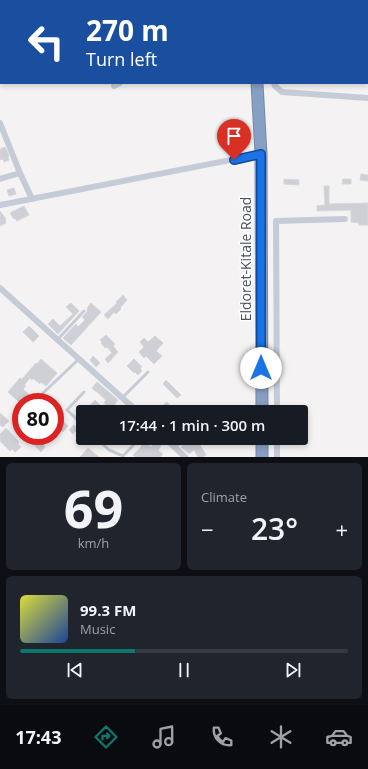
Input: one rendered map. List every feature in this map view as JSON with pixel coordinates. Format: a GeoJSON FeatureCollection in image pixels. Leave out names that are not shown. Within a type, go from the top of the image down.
{"type":"FeatureCollection","features":[{"type":"Feature","properties":{"kind":"highway","name":"Eldoret-Kitale Road"},"geometry":{"type":"LineString","coordinates":[[257,84],[261,154],[262,405]]}},
{"type":"Feature","properties":{"kind":"highway"},"geometry":{"type":"LineString","coordinates":[[262,445],[262,457]]}},
{"type":"Feature","properties":{"kind":"street"},"geometry":{"type":"LineString","coordinates":[[274,84],[282,92],[368,98]]}},
{"type":"Feature","properties":{"kind":"street"},"geometry":{"type":"LineString","coordinates":[[0,123],[20,174],[32,198]]}},
{"type":"Feature","properties":{"kind":"street"},"geometry":{"type":"LineString","coordinates":[[0,205],[261,154]]}},
{"type":"Feature","properties":{"kind":"street"},"geometry":{"type":"LineString","coordinates":[[0,180],[20,174]]}},
{"type":"Feature","properties":{"kind":"street"},"geometry":{"type":"LineString","coordinates":[[277,405],[276,221],[345,219]]}},
{"type":"Feature","properties":{"kind":"street"},"geometry":{"type":"LineString","coordinates":[[0,288],[130,405]]}},
{"type":"Feature","properties":{"kind":"street"},"geometry":{"type":"LineString","coordinates":[[172,445],[185,457]]}},
{"type":"Feature","properties":{"kind":"street"},"geometry":{"type":"LineString","coordinates":[[277,445],[277,457]]}},
{"type":"Feature","properties":{"kind":"lane"},"geometry":{"type":"LineString","coordinates":[[58,339],[84,311]]}},
{"type":"Feature","properties":{"kind":"lane"},"geometry":{"type":"LineString","coordinates":[[43,393],[79,359]]}},
{"type":"Feature","properties":{"kind":"lane"},"geometry":{"type":"LineString","coordinates":[[122,398],[148,372]]}},
{"type":"Feature","properties":{"kind":"lane"},"geometry":{"type":"LineString","coordinates":[[76,419],[66,410],[84,392]]}},
{"type":"Feature","properties":{"kind":"lane"},"geometry":{"type":"LineString","coordinates":[[104,445],[110,450],[123,456],[133,445]]}},
{"type":"Feature","properties":{"kind":"lane"},"geometry":{"type":"LineString","coordinates":[[175,448],[178,445]]}},
{"type":"Feature","properties":{"kind":"building"},"geometry":{"type":"Polygon","coordinates":[[[5,147],[9,160],[4,162],[3,159],[0,160],[0,149],[5,147]]]}},
{"type":"Feature","properties":{"kind":"building"},"geometry":{"type":"Polygon","coordinates":[[[361,174],[368,175],[368,181],[360,180],[361,174]]]}},
{"type":"Feature","properties":{"kind":"building"},"geometry":{"type":"Polygon","coordinates":[[[284,179],[299,180],[299,185],[284,184],[284,179]]]}},
{"type":"Feature","properties":{"kind":"building"},"geometry":{"type":"Polygon","coordinates":[[[343,179],[351,179],[351,184],[342,184],[343,179]]]}},
{"type":"Feature","properties":{"kind":"building"},"geometry":{"type":"Polygon","coordinates":[[[324,186],[329,186],[329,204],[368,203],[368,225],[359,225],[359,223],[351,222],[351,210],[317,211],[317,206],[325,205],[324,186]]]}},
{"type":"Feature","properties":{"kind":"building"},"geometry":{"type":"Polygon","coordinates":[[[14,188],[16,194],[9,196],[7,190],[14,188]]]}},
{"type":"Feature","properties":{"kind":"building"},"geometry":{"type":"Polygon","coordinates":[[[24,206],[29,215],[17,221],[10,213],[24,206]]]}},
{"type":"Feature","properties":{"kind":"building"},"geometry":{"type":"Polygon","coordinates":[[[0,211],[6,219],[6,223],[0,226],[0,211]]]}},
{"type":"Feature","properties":{"kind":"building"},"geometry":{"type":"Polygon","coordinates":[[[123,295],[127,300],[116,314],[114,312],[108,319],[104,315],[123,295]]]}},
{"type":"Feature","properties":{"kind":"building"},"geometry":{"type":"Polygon","coordinates":[[[71,303],[79,311],[58,334],[48,324],[53,319],[60,326],[73,314],[66,307],[71,303]]]}},
{"type":"Feature","properties":{"kind":"building"},"geometry":{"type":"Polygon","coordinates":[[[91,303],[101,312],[71,345],[63,338],[76,324],[78,327],[85,320],[82,317],[87,312],[87,308],[91,303]]]}},
{"type":"Feature","properties":{"kind":"building"},"geometry":{"type":"Polygon","coordinates":[[[29,326],[39,336],[33,342],[23,332],[29,326]]]}},
{"type":"Feature","properties":{"kind":"building"},"geometry":{"type":"Polygon","coordinates":[[[106,335],[115,344],[113,346],[118,352],[108,363],[105,359],[112,353],[107,347],[105,348],[100,340],[106,335]]]}},
{"type":"Feature","properties":{"kind":"building"},"geometry":{"type":"Polygon","coordinates":[[[155,336],[163,343],[156,351],[162,356],[154,364],[146,356],[144,358],[139,352],[144,347],[140,342],[144,338],[148,342],[155,336]]]}},
{"type":"Feature","properties":{"kind":"building"},"geometry":{"type":"Polygon","coordinates":[[[93,356],[100,363],[96,367],[90,360],[93,356]]]}},
{"type":"Feature","properties":{"kind":"building"},"geometry":{"type":"Polygon","coordinates":[[[41,359],[57,373],[46,386],[41,382],[40,384],[33,378],[32,380],[30,378],[24,385],[26,386],[23,389],[27,393],[12,393],[12,396],[8,392],[20,378],[22,379],[36,363],[37,364],[41,359]]]}},
{"type":"Feature","properties":{"kind":"building"},"geometry":{"type":"Polygon","coordinates":[[[134,359],[142,367],[140,368],[142,371],[138,375],[127,366],[134,359]]]}},
{"type":"Feature","properties":{"kind":"building"},"geometry":{"type":"Polygon","coordinates":[[[166,380],[181,395],[177,398],[163,384],[166,380]]]}},
{"type":"Feature","properties":{"kind":"building"},"geometry":{"type":"Polygon","coordinates":[[[97,382],[118,400],[114,405],[106,405],[104,403],[106,400],[92,388],[97,382]]]}},
{"type":"Feature","properties":{"kind":"building"},"geometry":{"type":"Polygon","coordinates":[[[95,400],[100,405],[90,405],[95,400]]]}},
{"type":"Feature","properties":{"kind":"building"},"geometry":{"type":"Polygon","coordinates":[[[0,413],[9,421],[3,427],[0,425],[0,413]]]}},
{"type":"Feature","properties":{"kind":"building"},"geometry":{"type":"Polygon","coordinates":[[[64,422],[68,426],[64,431],[64,422]]]}},
{"type":"Feature","properties":{"kind":"building"},"geometry":{"type":"Polygon","coordinates":[[[74,425],[76,427],[76,431],[73,434],[69,430],[74,425]]]}},
{"type":"Feature","properties":{"kind":"building"},"geometry":{"type":"Polygon","coordinates":[[[6,428],[12,434],[12,445],[19,445],[21,447],[15,452],[12,449],[10,451],[0,441],[0,434],[6,428]]]}},
{"type":"Feature","properties":{"kind":"building"},"geometry":{"type":"Polygon","coordinates":[[[43,445],[45,447],[41,452],[35,446],[43,445]]]}},
{"type":"Feature","properties":{"kind":"building"},"geometry":{"type":"Polygon","coordinates":[[[141,445],[149,445],[151,447],[153,445],[160,445],[158,450],[163,454],[160,457],[136,457],[133,455],[142,446],[141,445]]]}},
{"type":"Feature","properties":{"kind":"building"},"geometry":{"type":"Polygon","coordinates":[[[183,445],[200,445],[206,455],[203,457],[198,457],[194,450],[189,454],[181,447],[183,445]]]}},
{"type":"Feature","properties":{"kind":"building"},"geometry":{"type":"Polygon","coordinates":[[[88,448],[99,457],[80,457],[88,448]]]}},
{"type":"Feature","properties":{"kind":"route"},"geometry":{"type":"LineString","coordinates":[[234,160],[261,154],[261,368]]}}]}
